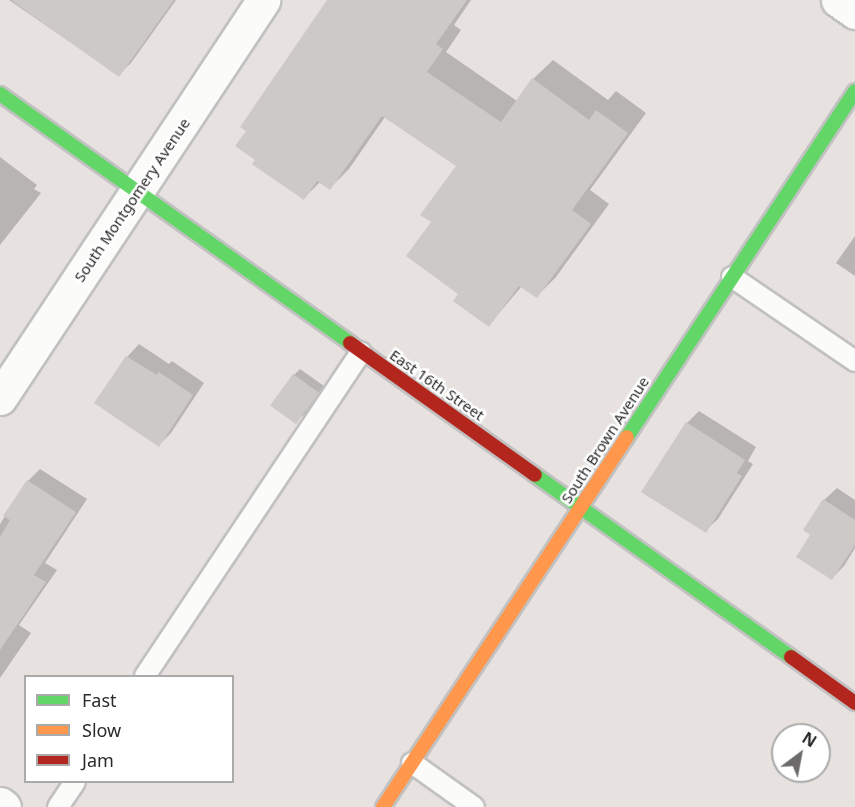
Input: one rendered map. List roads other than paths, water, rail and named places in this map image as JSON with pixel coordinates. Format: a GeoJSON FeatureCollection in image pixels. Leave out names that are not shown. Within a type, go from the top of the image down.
{"type":"FeatureCollection","features":[{"type":"Feature","properties":{"kind":"street","name":"South Montgomery Avenue"},"geometry":{"type":"LineString","coordinates":[[0,398],[138,193],[263,0]]}},
{"type":"Feature","properties":{"kind":"street"},"geometry":{"type":"LineString","coordinates":[[838,0],[855,12]]}},
{"type":"Feature","properties":{"kind":"street","name":"South Brown Avenue"},"geometry":{"type":"LineString","coordinates":[[383,807],[855,91]]}},
{"type":"Feature","properties":{"kind":"street","name":"East 16th Street"},"geometry":{"type":"LineString","coordinates":[[0,94],[855,703]]}},
{"type":"Feature","properties":{"kind":"lane"},"geometry":{"type":"LineString","coordinates":[[732,277],[855,361]]}},
{"type":"Feature","properties":{"kind":"lane"},"geometry":{"type":"LineString","coordinates":[[146,675],[361,352]]}},
{"type":"Feature","properties":{"kind":"lane"},"geometry":{"type":"LineString","coordinates":[[412,763],[474,807]]}},
{"type":"Feature","properties":{"kind":"lane"},"geometry":{"type":"LineString","coordinates":[[58,807],[74,783]]}}]}
